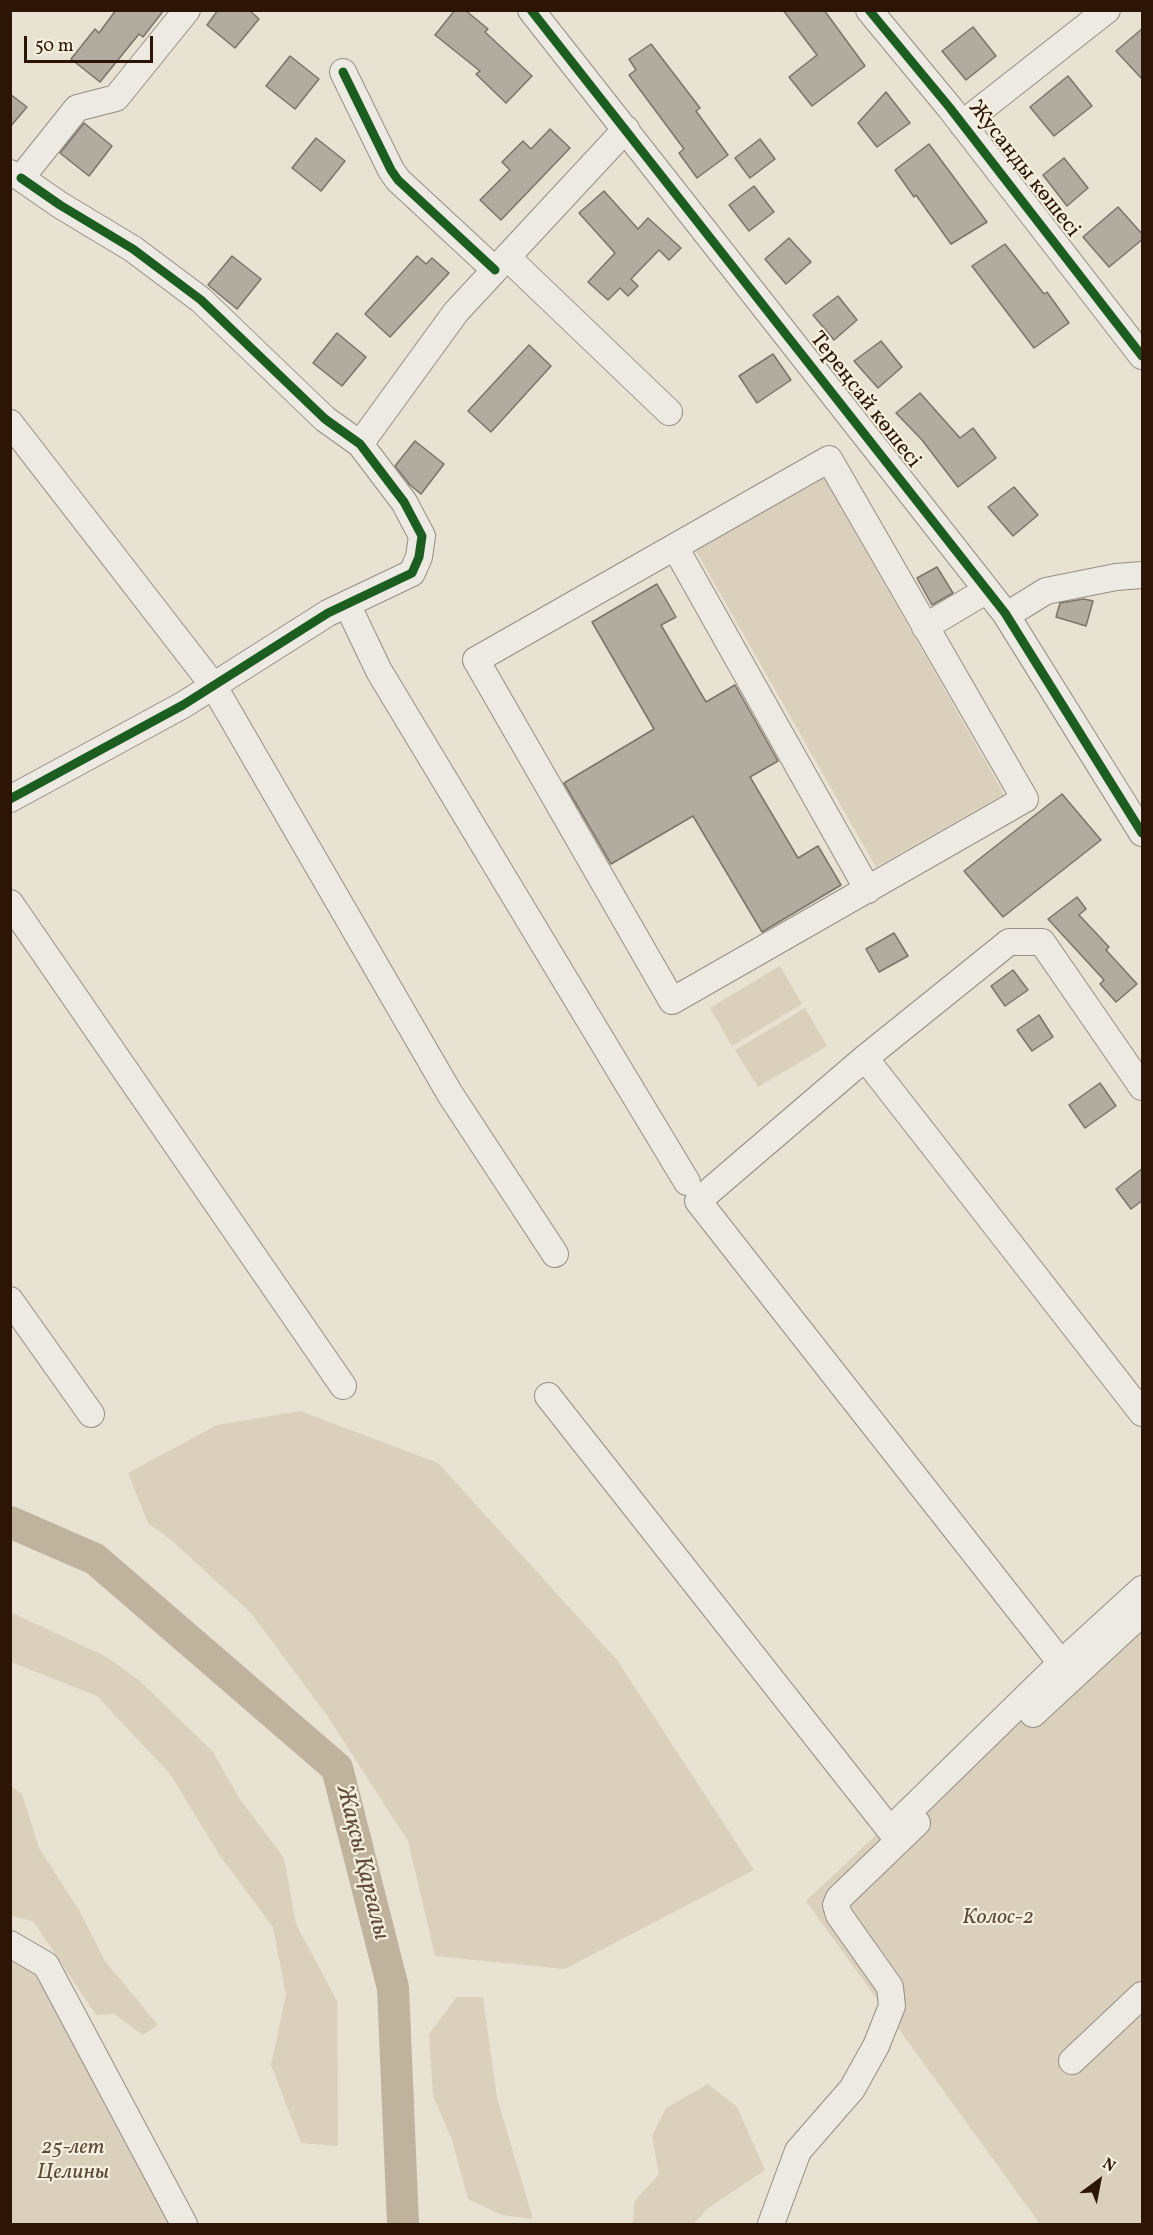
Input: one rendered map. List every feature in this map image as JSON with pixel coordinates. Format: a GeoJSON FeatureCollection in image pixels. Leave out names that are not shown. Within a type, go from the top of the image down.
{"type":"FeatureCollection","features":[{"type":"Feature","properties":{"kind":"street"},"geometry":{"type":"LineString","coordinates":[[10,799],[183,705],[328,613],[411,573],[420,557],[422,536],[404,502],[360,444],[325,419],[201,300],[132,249],[16,175],[77,108],[116,98],[187,10]]}},
{"type":"Feature","properties":{"kind":"street","name":"Тереңсай көшесі"},"geometry":{"type":"LineString","coordinates":[[531,10],[1007,615],[1143,833]]}},
{"type":"Feature","properties":{"kind":"street","name":"Жусанды көшесі"},"geometry":{"type":"LineString","coordinates":[[869,10],[962,124],[1143,356]]}},
{"type":"Feature","properties":{"kind":"street"},"geometry":{"type":"LineString","coordinates":[[962,124],[1107,10]]}},
{"type":"Feature","properties":{"kind":"street"},"geometry":{"type":"LineString","coordinates":[[343,72],[398,180],[501,264],[669,412]]}},
{"type":"Feature","properties":{"kind":"street"},"geometry":{"type":"LineString","coordinates":[[360,444],[456,312],[626,129]]}},
{"type":"Feature","properties":{"kind":"street"},"geometry":{"type":"LineString","coordinates":[[10,423],[213,686],[450,1094],[555,1254]]}},
{"type":"Feature","properties":{"kind":"street"},"geometry":{"type":"LineString","coordinates":[[829,459],[925,627],[1025,799],[672,1001],[476,660],[829,459]]}},
{"type":"Feature","properties":{"kind":"street"},"geometry":{"type":"LineString","coordinates":[[675,547],[868,890]]}},
{"type":"Feature","properties":{"kind":"street"},"geometry":{"type":"LineString","coordinates":[[1007,615],[1046,591],[1116,577],[1143,575]]}},
{"type":"Feature","properties":{"kind":"street"},"geometry":{"type":"LineString","coordinates":[[925,627],[987,590]]}},
{"type":"Feature","properties":{"kind":"street"},"geometry":{"type":"LineString","coordinates":[[347,604],[380,671],[687,1182]]}},
{"type":"Feature","properties":{"kind":"street"},"geometry":{"type":"LineString","coordinates":[[10,903],[343,1386]]}},
{"type":"Feature","properties":{"kind":"street"},"geometry":{"type":"LineString","coordinates":[[1061,1663],[698,1201],[865,1058],[1009,942],[1042,942],[1143,1087]]}},
{"type":"Feature","properties":{"kind":"street"},"geometry":{"type":"LineString","coordinates":[[865,1058],[1143,1413]]}},
{"type":"Feature","properties":{"kind":"street"},"geometry":{"type":"LineString","coordinates":[[10,1300],[91,1414]]}},
{"type":"Feature","properties":{"kind":"street"},"geometry":{"type":"LineString","coordinates":[[548,1396],[890,1830],[1061,1663],[1143,1588]]}},
{"type":"Feature","properties":{"kind":"street"},"geometry":{"type":"LineString","coordinates":[[771,2224],[798,2151],[852,2089],[876,2046],[892,2006],[890,1987],[839,1915],[836,1905],[839,1898],[962,1780],[1143,1613]]}},
{"type":"Feature","properties":{"kind":"street"},"geometry":{"type":"LineString","coordinates":[[10,1944],[46,1965],[184,2224]]}},
{"type":"Feature","properties":{"kind":"street"},"geometry":{"type":"LineString","coordinates":[[1072,2061],[1143,1995]]}},
{"type":"Feature","properties":{"kind":"green space"},"geometry":{"type":"Polygon","coordinates":[[[824,478],[1004,794],[876,867],[696,551],[824,478]]]}},
{"type":"Feature","properties":{"kind":"green space"},"geometry":{"type":"Polygon","coordinates":[[[780,966],[802,1004],[732,1046],[710,1008],[780,966]]]}},
{"type":"Feature","properties":{"kind":"green space"},"geometry":{"type":"Polygon","coordinates":[[[805,1008],[827,1046],[758,1087],[735,1050],[805,1008]]]}},
{"type":"Feature","properties":{"kind":"green space"},"geometry":{"type":"Polygon","coordinates":[[[300,1411],[438,1463],[617,1660],[754,1870],[565,1969],[435,1956],[408,1841],[326,1714],[251,1613],[170,1539],[148,1523],[128,1473],[217,1425],[300,1411]]]}},
{"type":"Feature","properties":{"kind":"green space","name":"Колос-2"},"geometry":{"type":"Polygon","coordinates":[[[1142,1585],[1142,2224],[1040,2224],[806,1901],[1142,1585]]]}},
{"type":"Feature","properties":{"kind":"green space"},"geometry":{"type":"Polygon","coordinates":[[[10,1612],[105,1656],[139,1680],[213,1752],[239,1798],[284,1858],[296,1924],[337,2001],[338,2146],[301,2143],[271,2065],[286,1995],[273,1927],[220,1856],[170,1774],[97,1696],[11,1662],[10,1612]]]}},
{"type":"Feature","properties":{"kind":"green space"},"geometry":{"type":"Polygon","coordinates":[[[10,1785],[22,1794],[39,1848],[79,1910],[105,1961],[158,2025],[143,2035],[114,2014],[96,2015],[33,1921],[11,1916],[10,1785]]]}},
{"type":"Feature","properties":{"kind":"green space","name":"25-лет Целины"},"geometry":{"type":"Polygon","coordinates":[[[23,1939],[180,2224],[11,2224],[10,1943],[23,1939]]]}},
{"type":"Feature","properties":{"kind":"green space"},"geometry":{"type":"Polygon","coordinates":[[[457,1997],[483,1997],[497,2098],[533,2219],[502,2215],[468,2199],[452,2140],[433,2096],[429,2034],[457,1997]]]}},
{"type":"Feature","properties":{"kind":"green space"},"geometry":{"type":"Polygon","coordinates":[[[708,2084],[737,2107],[765,2170],[708,2208],[693,2224],[633,2224],[634,2202],[659,2174],[652,2136],[666,2108],[708,2084]]]}},
{"type":"Feature","properties":{"kind":"building"},"geometry":{"type":"Polygon","coordinates":[[[116,10],[164,10],[143,37],[139,34],[100,82],[71,59],[95,29],[99,33],[116,10]]]}},
{"type":"Feature","properties":{"kind":"building"},"geometry":{"type":"Polygon","coordinates":[[[218,10],[249,10],[259,19],[235,48],[207,25],[218,10]]]}},
{"type":"Feature","properties":{"kind":"building"},"geometry":{"type":"Polygon","coordinates":[[[455,10],[465,10],[488,29],[485,32],[532,76],[506,103],[476,74],[480,71],[435,35],[455,10]]]}},
{"type":"Feature","properties":{"kind":"building"},"geometry":{"type":"Polygon","coordinates":[[[783,10],[824,10],[865,66],[812,106],[789,77],[817,55],[783,10]]]}},
{"type":"Feature","properties":{"kind":"building"},"geometry":{"type":"Polygon","coordinates":[[[973,27],[996,56],[966,80],[942,51],[973,27]]]}},
{"type":"Feature","properties":{"kind":"building"},"geometry":{"type":"Polygon","coordinates":[[[1143,28],[1143,80],[1116,51],[1143,28]]]}},
{"type":"Feature","properties":{"kind":"building"},"geometry":{"type":"Polygon","coordinates":[[[651,44],[700,108],[696,111],[728,155],[697,178],[679,153],[684,149],[629,75],[636,70],[629,59],[651,44]]]}},
{"type":"Feature","properties":{"kind":"building"},"geometry":{"type":"Polygon","coordinates":[[[290,56],[319,79],[295,109],[266,86],[290,56]]]}},
{"type":"Feature","properties":{"kind":"building"},"geometry":{"type":"Polygon","coordinates":[[[1068,76],[1092,106],[1054,136],[1030,107],[1068,76]]]}},
{"type":"Feature","properties":{"kind":"building"},"geometry":{"type":"Polygon","coordinates":[[[886,92],[910,123],[877,147],[858,123],[886,92]]]}},
{"type":"Feature","properties":{"kind":"building"},"geometry":{"type":"Polygon","coordinates":[[[10,94],[27,107],[10,127],[10,94]]]}},
{"type":"Feature","properties":{"kind":"building"},"geometry":{"type":"Polygon","coordinates":[[[84,123],[112,146],[89,176],[60,153],[84,123]]]}},
{"type":"Feature","properties":{"kind":"building"},"geometry":{"type":"Polygon","coordinates":[[[550,129],[570,148],[501,220],[480,200],[510,170],[502,162],[523,141],[531,149],[550,129]]]}},
{"type":"Feature","properties":{"kind":"building"},"geometry":{"type":"Polygon","coordinates":[[[316,138],[345,161],[321,191],[292,168],[316,138]]]}},
{"type":"Feature","properties":{"kind":"building"},"geometry":{"type":"Polygon","coordinates":[[[760,139],[775,159],[750,178],[735,158],[760,139]]]}},
{"type":"Feature","properties":{"kind":"building"},"geometry":{"type":"Polygon","coordinates":[[[929,144],[987,222],[951,244],[895,170],[929,144]]]}},
{"type":"Feature","properties":{"kind":"building"},"geometry":{"type":"Polygon","coordinates":[[[1064,158],[1088,188],[1067,206],[1043,175],[1064,158]]]}},
{"type":"Feature","properties":{"kind":"building"},"geometry":{"type":"Polygon","coordinates":[[[754,186],[774,212],[749,231],[729,205],[754,186]]]}},
{"type":"Feature","properties":{"kind":"building"},"geometry":{"type":"Polygon","coordinates":[[[604,191],[638,229],[648,218],[681,248],[669,260],[659,250],[631,279],[638,286],[628,296],[620,288],[608,300],[588,282],[615,253],[579,213],[604,191]]]}},
{"type":"Feature","properties":{"kind":"building"},"geometry":{"type":"Polygon","coordinates":[[[1118,207],[1143,235],[1143,239],[1109,267],[1083,237],[1118,207]]]}},
{"type":"Feature","properties":{"kind":"building"},"geometry":{"type":"Polygon","coordinates":[[[789,238],[811,262],[786,284],[765,259],[789,238]]]}},
{"type":"Feature","properties":{"kind":"building"},"geometry":{"type":"Polygon","coordinates":[[[1005,244],[1044,294],[1047,292],[1069,323],[1034,348],[972,266],[1005,244]]]}},
{"type":"Feature","properties":{"kind":"building"},"geometry":{"type":"Polygon","coordinates":[[[232,256],[261,279],[237,309],[208,285],[232,256]]]}},
{"type":"Feature","properties":{"kind":"building"},"geometry":{"type":"Polygon","coordinates":[[[417,256],[426,264],[432,258],[449,273],[390,337],[365,314],[417,256]]]}},
{"type":"Feature","properties":{"kind":"building"},"geometry":{"type":"Polygon","coordinates":[[[838,296],[857,320],[834,340],[813,315],[838,296]]]}},
{"type":"Feature","properties":{"kind":"building"},"geometry":{"type":"Polygon","coordinates":[[[337,333],[366,357],[342,386],[313,363],[337,333]]]}},
{"type":"Feature","properties":{"kind":"building"},"geometry":{"type":"Polygon","coordinates":[[[881,341],[902,367],[878,388],[854,361],[881,341]]]}},
{"type":"Feature","properties":{"kind":"building"},"geometry":{"type":"Polygon","coordinates":[[[529,345],[551,366],[491,432],[468,411],[529,345]]]}},
{"type":"Feature","properties":{"kind":"building"},"geometry":{"type":"Polygon","coordinates":[[[773,354],[791,380],[757,403],[739,376],[773,354]]]}},
{"type":"Feature","properties":{"kind":"building"},"geometry":{"type":"Polygon","coordinates":[[[920,393],[960,438],[973,428],[996,458],[958,487],[922,440],[896,413],[920,393]]]}},
{"type":"Feature","properties":{"kind":"building"},"geometry":{"type":"Polygon","coordinates":[[[415,441],[444,464],[421,494],[410,485],[395,466],[415,441]]]}},
{"type":"Feature","properties":{"kind":"building"},"geometry":{"type":"Polygon","coordinates":[[[1014,487],[1038,515],[1013,536],[988,507],[1014,487]]]}},
{"type":"Feature","properties":{"kind":"building"},"geometry":{"type":"Polygon","coordinates":[[[937,567],[953,593],[932,605],[917,578],[937,567]]]}},
{"type":"Feature","properties":{"kind":"building"},"geometry":{"type":"Polygon","coordinates":[[[657,584],[676,617],[661,625],[706,702],[735,685],[778,761],[750,777],[798,858],[818,846],[841,885],[762,932],[693,816],[611,864],[564,783],[654,729],[592,622],[657,584]]]}},
{"type":"Feature","properties":{"kind":"building"},"geometry":{"type":"Polygon","coordinates":[[[1084,599],[1093,601],[1086,626],[1056,617],[1060,603],[1084,599]]]}},
{"type":"Feature","properties":{"kind":"building"},"geometry":{"type":"Polygon","coordinates":[[[1062,794],[1101,840],[1003,917],[964,871],[1062,794]]]}},
{"type":"Feature","properties":{"kind":"building"},"geometry":{"type":"Polygon","coordinates":[[[1077,897],[1086,909],[1079,915],[1109,947],[1106,950],[1137,984],[1116,1002],[1100,984],[1104,980],[1048,919],[1077,897]]]}},
{"type":"Feature","properties":{"kind":"building"},"geometry":{"type":"Polygon","coordinates":[[[894,933],[908,956],[879,972],[866,949],[894,933]]]}},
{"type":"Feature","properties":{"kind":"building"},"geometry":{"type":"Polygon","coordinates":[[[1013,970],[1028,990],[1005,1006],[991,986],[1013,970]]]}},
{"type":"Feature","properties":{"kind":"building"},"geometry":{"type":"Polygon","coordinates":[[[1039,1015],[1053,1037],[1032,1051],[1017,1030],[1039,1015]]]}},
{"type":"Feature","properties":{"kind":"building"},"geometry":{"type":"Polygon","coordinates":[[[1100,1083],[1116,1106],[1085,1128],[1069,1105],[1100,1083]]]}},
{"type":"Feature","properties":{"kind":"building"},"geometry":{"type":"Polygon","coordinates":[[[1143,1168],[1143,1200],[1131,1209],[1116,1189],[1143,1168]]]}},
{"type":"Feature","properties":{"kind":"waterway","name":"Жақсы Қарғалы"},"geometry":{"type":"LineString","coordinates":[[10,1522],[95,1559],[337,1768],[393,1988],[403,2224]]}},
{"type":"Feature","properties":{"kind":"cycle path"},"geometry":{"type":"LineString","coordinates":[[531,10],[1005,613],[1142,833]]}},
{"type":"Feature","properties":{"kind":"cycle path"},"geometry":{"type":"LineString","coordinates":[[869,10],[950,108],[1142,356]]}},
{"type":"Feature","properties":{"kind":"cycle path"},"geometry":{"type":"LineString","coordinates":[[343,72],[398,180],[495,270]]}},
{"type":"Feature","properties":{"kind":"cycle path"},"geometry":{"type":"LineString","coordinates":[[10,799],[183,705],[328,613],[412,573],[419,557],[422,536],[404,502],[360,444],[325,419],[201,300],[133,249],[60,205],[21,178]]}}]}
